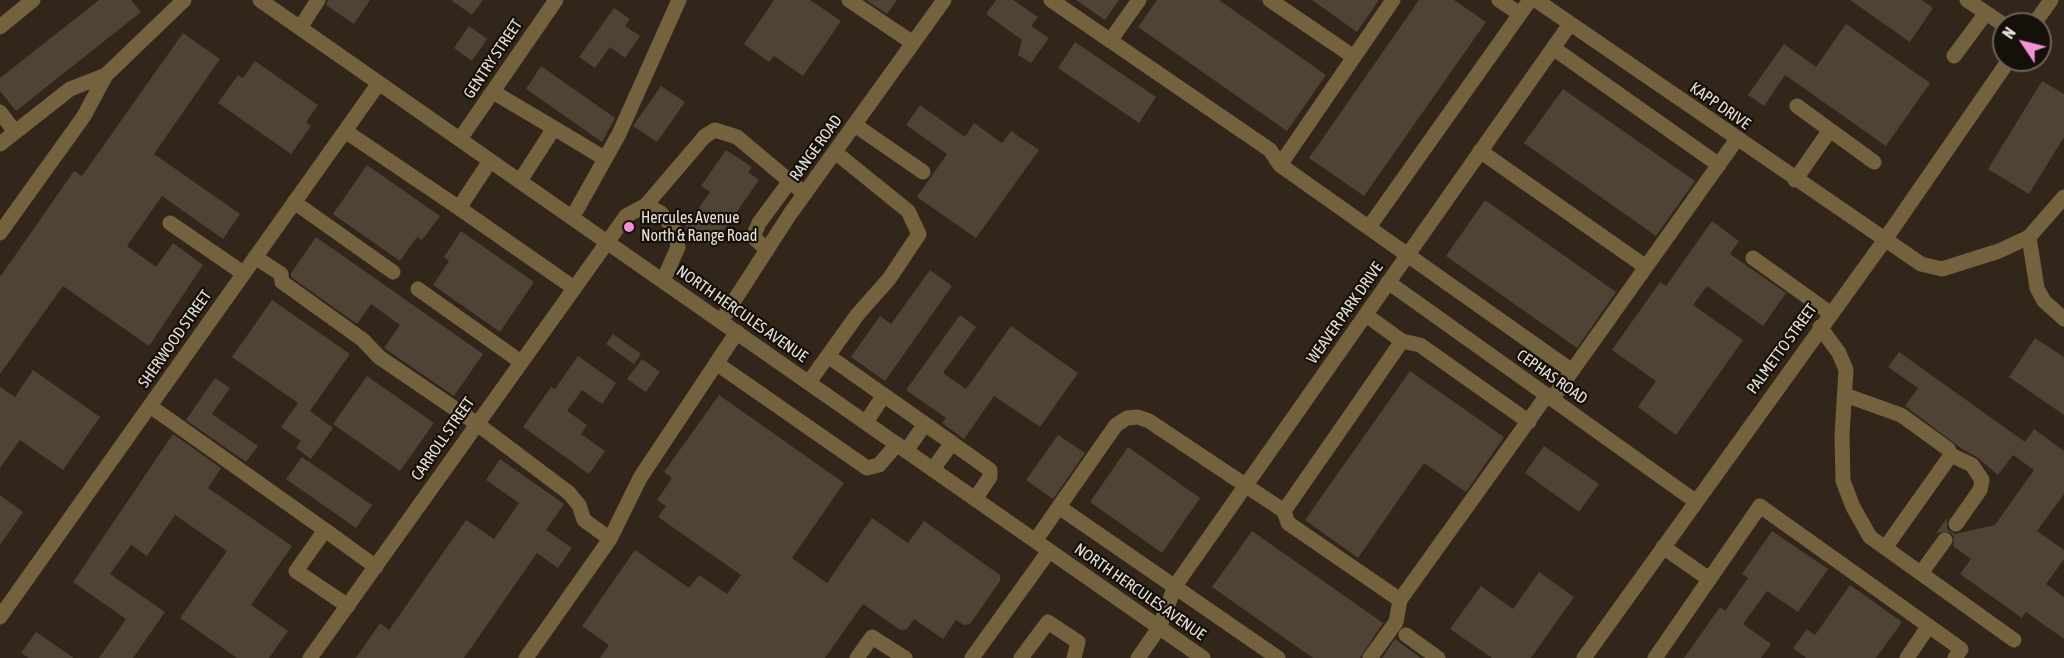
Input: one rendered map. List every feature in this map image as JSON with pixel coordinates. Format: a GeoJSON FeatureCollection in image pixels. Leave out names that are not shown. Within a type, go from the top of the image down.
{"type":"FeatureCollection","features":[{"type":"Feature","properties":{"kind":"street"},"geometry":{"type":"LineString","coordinates":[[0,27],[33,0]]}},
{"type":"Feature","properties":{"kind":"street"},"geometry":{"type":"LineString","coordinates":[[0,233],[84,116],[106,75],[182,0]]}},
{"type":"Feature","properties":{"kind":"street","name":"NORTH HERCULES AVENUE"},"geometry":{"type":"LineString","coordinates":[[260,0],[1203,658]]}},
{"type":"Feature","properties":{"kind":"street"},"geometry":{"type":"LineString","coordinates":[[300,28],[318,0]]}},
{"type":"Feature","properties":{"kind":"street","name":"GENTRY STREET"},"geometry":{"type":"LineString","coordinates":[[460,139],[556,0]]}},
{"type":"Feature","properties":{"kind":"street"},"geometry":{"type":"LineString","coordinates":[[573,218],[619,134],[680,0]]}},
{"type":"Feature","properties":{"kind":"street"},"geometry":{"type":"LineString","coordinates":[[849,0],[913,44]]}},
{"type":"Feature","properties":{"kind":"street","name":"RANGE ROAD"},"geometry":{"type":"LineString","coordinates":[[722,321],[805,194],[944,0]]}},
{"type":"Feature","properties":{"kind":"street"},"geometry":{"type":"LineString","coordinates":[[1051,0],[1270,150],[1280,165],[1572,370]]}},
{"type":"Feature","properties":{"kind":"street"},"geometry":{"type":"LineString","coordinates":[[1110,40],[1139,0]]}},
{"type":"Feature","properties":{"kind":"street"},"geometry":{"type":"LineString","coordinates":[[1270,0],[1354,57]]}},
{"type":"Feature","properties":{"kind":"street"},"geometry":{"type":"LineString","coordinates":[[1280,165],[1393,0]]}},
{"type":"Feature","properties":{"kind":"street"},"geometry":{"type":"LineString","coordinates":[[1499,0],[1520,14]]}},
{"type":"Feature","properties":{"kind":"street"},"geometry":{"type":"LineString","coordinates":[[1369,227],[1530,0]]}},
{"type":"Feature","properties":{"kind":"street","name":"KAPP DRIVE"},"geometry":{"type":"LineString","coordinates":[[1536,0],[1795,180],[1921,264],[1942,269],[1999,251],[2029,237]]}},
{"type":"Feature","properties":{"kind":"street"},"geometry":{"type":"LineString","coordinates":[[1967,0],[1992,17]]}},
{"type":"Feature","properties":{"kind":"street"},"geometry":{"type":"LineString","coordinates":[[1954,56],[1986,13]]}},
{"type":"Feature","properties":{"kind":"street","name":"WEAVER PARK DRIVE"},"geometry":{"type":"LineString","coordinates":[[1138,658],[1160,628],[1175,586],[1570,24]]}},
{"type":"Feature","properties":{"kind":"street"},"geometry":{"type":"LineString","coordinates":[[1553,48],[1719,165]]}},
{"type":"Feature","properties":{"kind":"street","name":"PALMETTO STREET"},"geometry":{"type":"LineString","coordinates":[[1584,658],[1884,241],[2001,72]]}},
{"type":"Feature","properties":{"kind":"street"},"geometry":{"type":"LineString","coordinates":[[0,144],[70,89],[106,75]]}},
{"type":"Feature","properties":{"kind":"street","name":"SHERWOOD STREET"},"geometry":{"type":"LineString","coordinates":[[0,617],[379,83]]}},
{"type":"Feature","properties":{"kind":"street"},"geometry":{"type":"LineString","coordinates":[[493,92],[604,158]]}},
{"type":"Feature","properties":{"kind":"street"},"geometry":{"type":"LineString","coordinates":[[1797,106],[1874,162]]}},
{"type":"Feature","properties":{"kind":"street"},"geometry":{"type":"LineString","coordinates":[[0,112],[15,132]]}},
{"type":"Feature","properties":{"kind":"street"},"geometry":{"type":"LineString","coordinates":[[855,125],[923,172]]}},
{"type":"Feature","properties":{"kind":"street"},"geometry":{"type":"LineString","coordinates":[[520,181],[554,128]]}},
{"type":"Feature","properties":{"kind":"street","name":"CARROLL STREET"},"geometry":{"type":"LineString","coordinates":[[310,658],[626,216],[646,205],[705,136],[715,130],[737,137],[790,181]]}},
{"type":"Feature","properties":{"kind":"street"},"geometry":{"type":"LineString","coordinates":[[1795,180],[1830,130]]}},
{"type":"Feature","properties":{"kind":"street"},"geometry":{"type":"LineString","coordinates":[[345,131],[574,288]]}},
{"type":"Feature","properties":{"kind":"street"},"geometry":{"type":"LineString","coordinates":[[1370,658],[1396,622],[1400,600],[1529,422],[1572,370],[1737,139]]}},
{"type":"Feature","properties":{"kind":"street"},"geometry":{"type":"LineString","coordinates":[[1480,151],[1646,267]]}},
{"type":"Feature","properties":{"kind":"street"},"geometry":{"type":"LineString","coordinates":[[809,382],[858,314],[889,279],[919,234],[908,212],[836,152]]}},
{"type":"Feature","properties":{"kind":"street"},"geometry":{"type":"LineString","coordinates":[[459,208],[490,160]]}},
{"type":"Feature","properties":{"kind":"street"},"geometry":{"type":"LineString","coordinates":[[767,250],[753,237],[759,223],[790,181],[805,194]]}},
{"type":"Feature","properties":{"kind":"street"},"geometry":{"type":"LineString","coordinates":[[2064,197],[2029,237],[2037,288],[2044,301],[2064,319]]}},
{"type":"Feature","properties":{"kind":"street"},"geometry":{"type":"LineString","coordinates":[[294,202],[393,272]]}},
{"type":"Feature","properties":{"kind":"street"},"geometry":{"type":"LineString","coordinates":[[646,205],[661,213],[675,231],[678,247],[663,281]]}},
{"type":"Feature","properties":{"kind":"street"},"geometry":{"type":"LineString","coordinates":[[170,224],[243,273]]}},
{"type":"Feature","properties":{"kind":"street"},"geometry":{"type":"LineString","coordinates":[[255,256],[282,274],[282,282],[363,340],[379,357],[476,423],[569,494],[579,505],[584,520],[610,539]]}},
{"type":"Feature","properties":{"kind":"street"},"geometry":{"type":"LineString","coordinates":[[1753,258],[1830,313]]}},
{"type":"Feature","properties":{"kind":"street","name":"CEPHAS ROAD"},"geometry":{"type":"LineString","coordinates":[[1388,282],[1695,501]]}},
{"type":"Feature","properties":{"kind":"street"},"geometry":{"type":"LineString","coordinates":[[418,289],[521,362]]}},
{"type":"Feature","properties":{"kind":"street"},"geometry":{"type":"LineString","coordinates":[[1366,315],[1402,341],[1420,345],[1529,422]]}},
{"type":"Feature","properties":{"kind":"street"},"geometry":{"type":"LineString","coordinates":[[1820,327],[1839,353],[1846,370],[1842,435],[1843,481],[1852,507],[1870,537],[2014,639]]}},
{"type":"Feature","properties":{"kind":"street"},"geometry":{"type":"LineString","coordinates":[[526,658],[610,539],[640,478],[737,332]]}},
{"type":"Feature","properties":{"kind":"street"},"geometry":{"type":"LineString","coordinates":[[1284,512],[1402,341]]}},
{"type":"Feature","properties":{"kind":"street"},"geometry":{"type":"LineString","coordinates":[[828,356],[990,470],[990,477],[975,499]]}},
{"type":"Feature","properties":{"kind":"street"},"geometry":{"type":"LineString","coordinates":[[716,363],[867,468],[879,465],[902,448],[925,424]]}},
{"type":"Feature","properties":{"kind":"street"},"geometry":{"type":"LineString","coordinates":[[866,422],[884,395]]}},
{"type":"Feature","properties":{"kind":"street"},"geometry":{"type":"LineString","coordinates":[[1845,395],[1901,415],[1948,449],[1951,455],[1971,465],[1982,480],[1980,490],[1956,524]]}},
{"type":"Feature","properties":{"kind":"street"},"geometry":{"type":"LineString","coordinates":[[150,406],[376,567]]}},
{"type":"Feature","properties":{"kind":"street"},"geometry":{"type":"LineString","coordinates":[[1035,541],[1116,425],[1127,418],[1138,417],[1149,421],[1284,512],[1288,523],[1400,600]]}},
{"type":"Feature","properties":{"kind":"street"},"geometry":{"type":"LineString","coordinates":[[933,469],[952,443]]}},
{"type":"Feature","properties":{"kind":"street"},"geometry":{"type":"LineString","coordinates":[[1885,548],[1951,455]]}},
{"type":"Feature","properties":{"kind":"street"},"geometry":{"type":"LineString","coordinates":[[1655,658],[1760,506],[1961,650],[1955,658]]}},
{"type":"Feature","properties":{"kind":"street"},"geometry":{"type":"LineString","coordinates":[[1059,507],[1278,658]]}},
{"type":"Feature","properties":{"kind":"street"},"geometry":{"type":"LineString","coordinates":[[325,530],[296,571],[348,606]]}},
{"type":"Feature","properties":{"kind":"street"},"geometry":{"type":"LineString","coordinates":[[1921,573],[1945,540]]}},
{"type":"Feature","properties":{"kind":"street"},"geometry":{"type":"LineString","coordinates":[[1663,547],[1709,579]]}},
{"type":"Feature","properties":{"kind":"street"},"geometry":{"type":"LineString","coordinates":[[972,658],[1049,551]]}},
{"type":"Feature","properties":{"kind":"street"},"geometry":{"type":"LineString","coordinates":[[1022,658],[1048,622],[1078,642],[1074,658]]}},
{"type":"Feature","properties":{"kind":"street"},"geometry":{"type":"LineString","coordinates":[[1906,658],[1928,627]]}},
{"type":"Feature","properties":{"kind":"street"},"geometry":{"type":"LineString","coordinates":[[1406,635],[1438,658]]}},
{"type":"Feature","properties":{"kind":"street"},"geometry":{"type":"LineString","coordinates":[[857,658],[872,637],[905,658]]}},
{"type":"Feature","properties":{"kind":"building"},"geometry":{"type":"Polygon","coordinates":[[[99,0],[131,0],[141,12],[16,111],[0,91],[0,78],[99,0]]]}},
{"type":"Feature","properties":{"kind":"building"},"geometry":{"type":"Polygon","coordinates":[[[328,0],[370,0],[354,24],[326,5],[328,0]]]}},
{"type":"Feature","properties":{"kind":"building"},"geometry":{"type":"Polygon","coordinates":[[[451,0],[483,0],[472,15],[451,0]]]}},
{"type":"Feature","properties":{"kind":"building"},"geometry":{"type":"Polygon","coordinates":[[[774,0],[810,0],[841,21],[803,76],[774,56],[769,62],[744,44],[774,0]]]}},
{"type":"Feature","properties":{"kind":"building"},"geometry":{"type":"Polygon","coordinates":[[[866,0],[897,0],[887,14],[866,0]]]}},
{"type":"Feature","properties":{"kind":"building"},"geometry":{"type":"Polygon","coordinates":[[[996,0],[1013,0],[1038,17],[1031,26],[1049,38],[1031,63],[1018,55],[1022,40],[986,14],[996,0]]]}},
{"type":"Feature","properties":{"kind":"building"},"geometry":{"type":"Polygon","coordinates":[[[1076,0],[1119,0],[1105,20],[1076,0]]]}},
{"type":"Feature","properties":{"kind":"building"},"geometry":{"type":"Polygon","coordinates":[[[1157,0],[1219,0],[1326,75],[1287,131],[1138,27],[1157,0]]]}},
{"type":"Feature","properties":{"kind":"building"},"geometry":{"type":"Polygon","coordinates":[[[1312,0],[1379,0],[1357,32],[1312,0]]]}},
{"type":"Feature","properties":{"kind":"building"},"geometry":{"type":"Polygon","coordinates":[[[1419,0],[1454,0],[1486,22],[1364,196],[1309,158],[1419,0]]]}},
{"type":"Feature","properties":{"kind":"building"},"geometry":{"type":"Polygon","coordinates":[[[1850,0],[1922,0],[1933,8],[1910,42],[1850,0]]]}},
{"type":"Feature","properties":{"kind":"building"},"geometry":{"type":"Polygon","coordinates":[[[614,8],[630,19],[625,26],[640,36],[625,58],[610,47],[595,68],[579,57],[614,8]]]}},
{"type":"Feature","properties":{"kind":"building"},"geometry":{"type":"Polygon","coordinates":[[[1846,24],[1930,83],[1886,146],[1785,75],[1764,106],[1748,95],[1784,44],[1816,67],[1846,24]]]}},
{"type":"Feature","properties":{"kind":"building"},"geometry":{"type":"Polygon","coordinates":[[[469,26],[487,39],[472,61],[454,48],[469,26]]]}},
{"type":"Feature","properties":{"kind":"building"},"geometry":{"type":"Polygon","coordinates":[[[183,33],[220,59],[154,154],[240,214],[223,239],[162,196],[127,246],[156,267],[173,243],[203,265],[149,346],[63,286],[0,374],[0,277],[74,171],[82,176],[183,33]]]}},
{"type":"Feature","properties":{"kind":"building"},"geometry":{"type":"Polygon","coordinates":[[[1075,42],[1156,97],[1139,123],[1058,68],[1075,42]]]}},
{"type":"Feature","properties":{"kind":"building"},"geometry":{"type":"Polygon","coordinates":[[[255,61],[318,105],[306,122],[311,126],[291,154],[218,103],[238,75],[243,78],[255,61]]]}},
{"type":"Feature","properties":{"kind":"building"},"geometry":{"type":"Polygon","coordinates":[[[541,66],[615,118],[602,142],[526,89],[541,66]]]}},
{"type":"Feature","properties":{"kind":"building"},"geometry":{"type":"Polygon","coordinates":[[[2042,81],[2064,94],[2064,137],[2029,194],[1988,169],[2042,81]]]}},
{"type":"Feature","properties":{"kind":"building"},"geometry":{"type":"Polygon","coordinates":[[[661,86],[685,102],[657,142],[633,126],[661,86]]]}},
{"type":"Feature","properties":{"kind":"building"},"geometry":{"type":"Polygon","coordinates":[[[1563,89],[1695,181],[1656,236],[1524,143],[1563,89]]]}},
{"type":"Feature","properties":{"kind":"building"},"geometry":{"type":"Polygon","coordinates":[[[920,105],[965,137],[974,123],[1002,143],[1011,131],[1039,150],[976,238],[917,197],[947,154],[906,125],[920,105]]]}},
{"type":"Feature","properties":{"kind":"building"},"geometry":{"type":"Polygon","coordinates":[[[726,150],[752,167],[748,172],[759,180],[712,247],[685,228],[710,192],[701,186],[726,150]]]}},
{"type":"Feature","properties":{"kind":"building"},"geometry":{"type":"Polygon","coordinates":[[[367,165],[440,216],[422,240],[417,237],[400,261],[333,214],[367,165]]]}},
{"type":"Feature","properties":{"kind":"building"},"geometry":{"type":"Polygon","coordinates":[[[1485,200],[1616,292],[1577,348],[1446,256],[1485,200]]]}},
{"type":"Feature","properties":{"kind":"building"},"geometry":{"type":"Polygon","coordinates":[[[1712,221],[1739,241],[1730,254],[1786,293],[1763,326],[1707,286],[1693,305],[1743,340],[1676,435],[1638,407],[1656,381],[1612,350],[1660,282],[1666,286],[1712,221]]]}},
{"type":"Feature","properties":{"kind":"building"},"geometry":{"type":"Polygon","coordinates":[[[461,231],[534,282],[500,332],[433,285],[449,261],[444,257],[461,231]]]}},
{"type":"Feature","properties":{"kind":"building"},"geometry":{"type":"Polygon","coordinates":[[[316,237],[483,354],[454,396],[384,348],[400,325],[371,304],[357,324],[291,277],[291,273],[316,237]]]}},
{"type":"Feature","properties":{"kind":"building"},"geometry":{"type":"Polygon","coordinates":[[[930,270],[952,286],[885,381],[851,357],[880,316],[891,324],[930,270]]]}},
{"type":"Feature","properties":{"kind":"building"},"geometry":{"type":"Polygon","coordinates":[[[272,300],[350,354],[310,411],[333,428],[311,459],[296,448],[301,441],[281,427],[298,403],[232,357],[272,300]]]}},
{"type":"Feature","properties":{"kind":"building"},"geometry":{"type":"Polygon","coordinates":[[[960,315],[976,327],[943,373],[966,389],[1011,326],[1078,373],[1040,427],[994,396],[964,439],[942,423],[946,418],[906,390],[960,315]]]}},
{"type":"Feature","properties":{"kind":"building"},"geometry":{"type":"Polygon","coordinates":[[[613,334],[641,354],[634,364],[606,344],[613,334]]]}},
{"type":"Feature","properties":{"kind":"building"},"geometry":{"type":"Polygon","coordinates":[[[2035,338],[2064,357],[2064,415],[2009,377],[2035,338]]]}},
{"type":"Feature","properties":{"kind":"building"},"geometry":{"type":"Polygon","coordinates":[[[1899,352],[2025,442],[2034,429],[2064,451],[2064,494],[2037,531],[2064,550],[2064,559],[2046,584],[2064,597],[2064,639],[2026,612],[2022,618],[1960,574],[1971,559],[1953,546],[1954,537],[1950,532],[1936,533],[1947,518],[1947,529],[1955,534],[1995,525],[2034,470],[2013,455],[1998,475],[1977,457],[1962,449],[1905,406],[1918,388],[1888,367],[1899,352]]]}},
{"type":"Feature","properties":{"kind":"building"},"geometry":{"type":"Polygon","coordinates":[[[578,356],[616,383],[602,404],[582,390],[567,411],[587,425],[581,434],[605,451],[589,474],[523,427],[551,387],[555,389],[578,356]]]}},
{"type":"Feature","properties":{"kind":"building"},"geometry":{"type":"Polygon","coordinates":[[[642,359],[660,372],[646,392],[627,379],[642,359]]]}},
{"type":"Feature","properties":{"kind":"building"},"geometry":{"type":"Polygon","coordinates":[[[33,370],[100,417],[63,470],[20,440],[0,468],[0,387],[15,397],[33,370]]]}},
{"type":"Feature","properties":{"kind":"building"},"geometry":{"type":"Polygon","coordinates":[[[1410,371],[1504,437],[1466,492],[1424,463],[1358,558],[1305,520],[1410,371]]]}},
{"type":"Feature","properties":{"kind":"building"},"geometry":{"type":"Polygon","coordinates":[[[367,376],[434,423],[400,471],[333,424],[367,376]]]}},
{"type":"Feature","properties":{"kind":"building"},"geometry":{"type":"Polygon","coordinates":[[[215,378],[230,388],[212,414],[258,446],[246,462],[186,420],[215,378]]]}},
{"type":"Feature","properties":{"kind":"building"},"geometry":{"type":"Polygon","coordinates":[[[719,395],[844,483],[792,558],[827,583],[872,518],[908,543],[924,521],[1000,575],[1000,581],[970,624],[964,625],[956,620],[943,639],[914,619],[907,629],[900,630],[863,604],[825,658],[600,658],[609,645],[582,626],[635,550],[689,588],[699,575],[727,594],[741,575],[658,517],[666,506],[657,500],[672,478],[664,472],[719,395]]]}},
{"type":"Feature","properties":{"kind":"building"},"geometry":{"type":"Polygon","coordinates":[[[173,434],[221,468],[208,488],[292,546],[251,605],[288,631],[269,658],[237,658],[180,618],[227,551],[175,515],[147,556],[131,545],[110,574],[165,612],[133,658],[99,658],[126,619],[73,582],[173,434]]]}},
{"type":"Feature","properties":{"kind":"building"},"geometry":{"type":"Polygon","coordinates":[[[1058,435],[1085,453],[1053,499],[1026,480],[1058,435]]]}},
{"type":"Feature","properties":{"kind":"building"},"geometry":{"type":"Polygon","coordinates":[[[1544,446],[1599,484],[1579,512],[1525,473],[1544,446]]]}},
{"type":"Feature","properties":{"kind":"building"},"geometry":{"type":"Polygon","coordinates":[[[1128,447],[1200,498],[1162,553],[1090,502],[1128,447]]]}},
{"type":"Feature","properties":{"kind":"building"},"geometry":{"type":"Polygon","coordinates":[[[302,457],[372,505],[356,528],[286,479],[302,457]]]}},
{"type":"Feature","properties":{"kind":"building"},"geometry":{"type":"Polygon","coordinates":[[[500,459],[564,504],[546,530],[572,548],[558,568],[537,553],[464,658],[356,658],[380,623],[389,630],[466,520],[494,539],[519,503],[486,480],[500,459]]]}},
{"type":"Feature","properties":{"kind":"building"},"geometry":{"type":"Polygon","coordinates":[[[0,495],[23,512],[0,545],[0,495]]]}},
{"type":"Feature","properties":{"kind":"building"},"geometry":{"type":"Polygon","coordinates":[[[1252,531],[1383,623],[1360,658],[1313,658],[1212,587],[1252,531]]]}},
{"type":"Feature","properties":{"kind":"building"},"geometry":{"type":"Polygon","coordinates":[[[1772,531],[1828,569],[1798,612],[1767,591],[1743,624],[1771,644],[1761,658],[1684,658],[1720,607],[1725,611],[1748,578],[1742,574],[1772,531]]]}},
{"type":"Feature","properties":{"kind":"building"},"geometry":{"type":"Polygon","coordinates":[[[1539,572],[1574,597],[1531,658],[1492,658],[1450,629],[1481,586],[1513,609],[1539,572]]]}},
{"type":"Feature","properties":{"kind":"building"},"geometry":{"type":"Polygon","coordinates":[[[1850,585],[1902,622],[1876,658],[1806,658],[1793,648],[1807,629],[1815,635],[1850,585]]]}},
{"type":"Feature","properties":{"kind":"building"},"geometry":{"type":"Polygon","coordinates":[[[36,632],[74,658],[29,658],[21,653],[36,632]]]}},
{"type":"Feature","properties":{"kind":"building"},"geometry":{"type":"Polygon","coordinates":[[[1395,639],[1400,643],[1421,658],[1382,658],[1395,639]]]}},
{"type":"Feature","properties":{"kind":"place","name":"Hercules Avenue North & Range Road"},"geometry":{"type":"Point","coordinates":[629,227]}}]}
